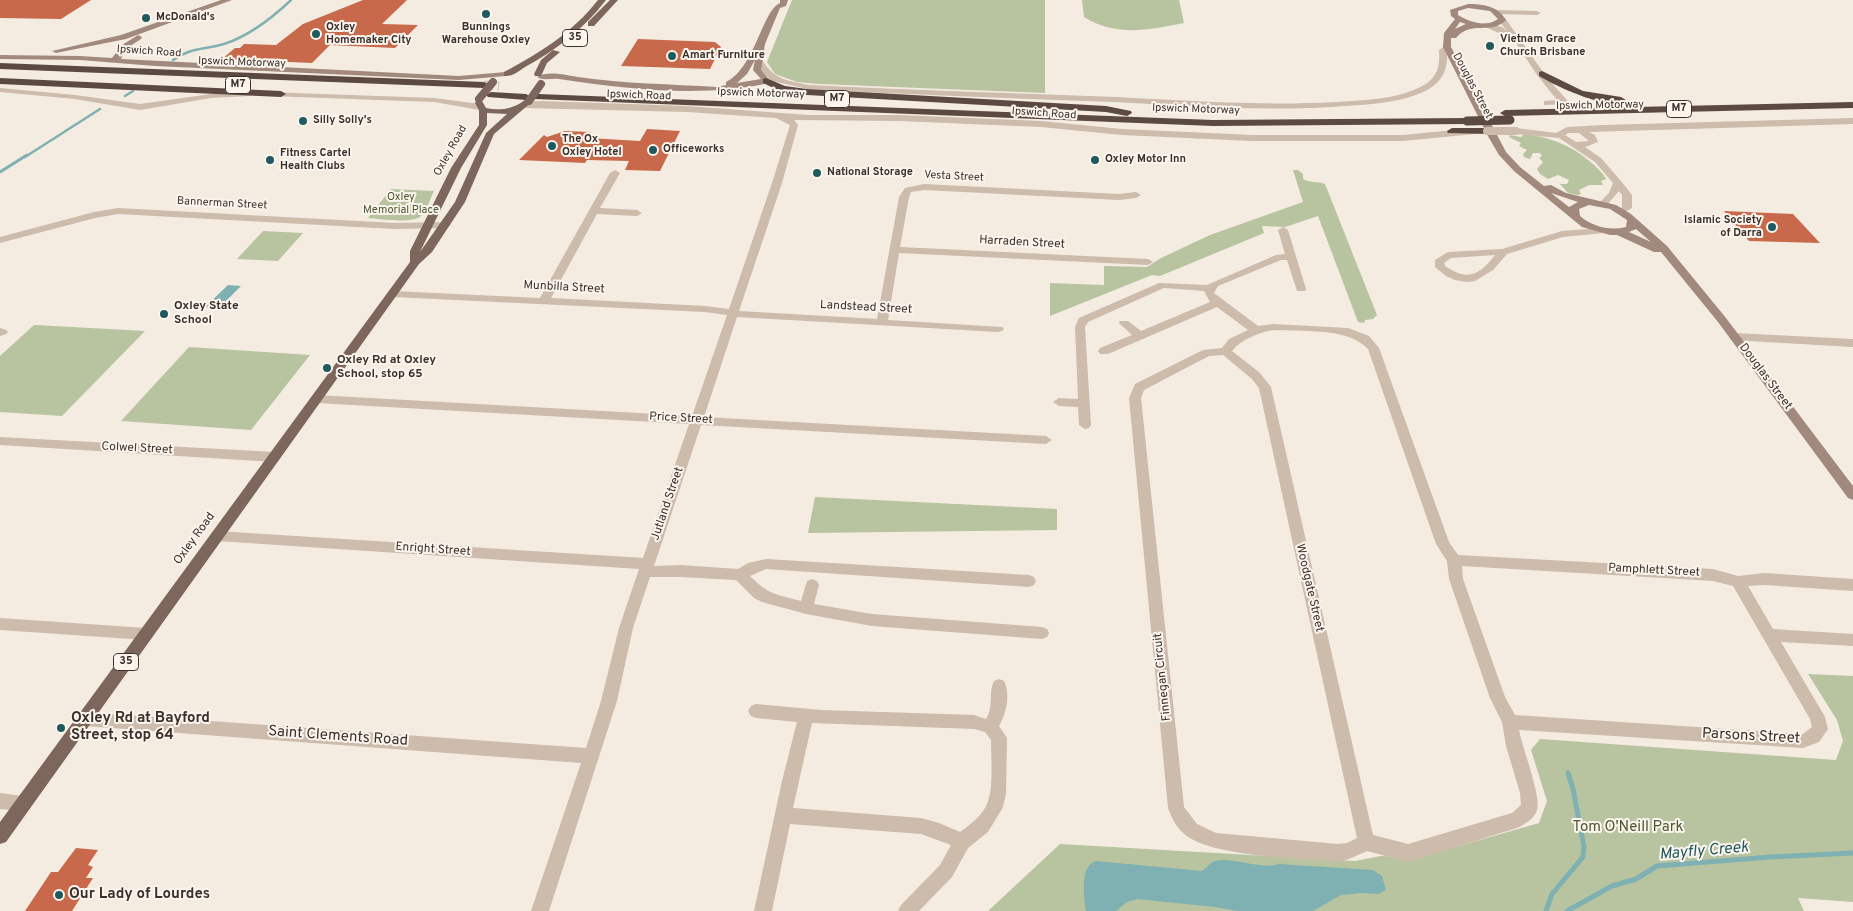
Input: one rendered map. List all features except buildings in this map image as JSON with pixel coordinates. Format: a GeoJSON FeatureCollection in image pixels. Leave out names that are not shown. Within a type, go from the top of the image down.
{"type":"FeatureCollection","features":[{"type":"Feature","properties":{"kind":"highway","name":"Ipswich Motorway"},"geometry":{"type":"LineString","coordinates":[[0,66],[492,85],[540,82],[1128,113],[1317,117],[1469,124]]}},
{"type":"Feature","properties":{"kind":"highway"},"geometry":{"type":"LineString","coordinates":[[1542,74],[1575,92],[1596,98],[1621,100]]}},
{"type":"Feature","properties":{"kind":"highway","name":"Ipswich Motorway"},"geometry":{"type":"LineString","coordinates":[[0,76],[479,103]]}},
{"type":"Feature","properties":{"kind":"highway"},"geometry":{"type":"LineString","coordinates":[[0,81],[281,94]]}},
{"type":"Feature","properties":{"kind":"highway"},"geometry":{"type":"LineString","coordinates":[[771,81],[787,90],[811,93],[1106,108],[1128,113]]}},
{"type":"Feature","properties":{"kind":"highway","name":"Ipswich Motorway"},"geometry":{"type":"LineString","coordinates":[[491,96],[527,102],[863,110],[1248,124],[1286,128],[1469,124],[1508,117],[1853,104]]}},
{"type":"Feature","properties":{"kind":"highway"},"geometry":{"type":"LineString","coordinates":[[1564,102],[1678,99],[1853,100]]}},
{"type":"Feature","properties":{"kind":"highway"},"geometry":{"type":"LineString","coordinates":[[687,109],[842,113],[863,110]]}},
{"type":"Feature","properties":{"kind":"highway","name":"Ipswich Motorway"},"geometry":{"type":"LineString","coordinates":[[1508,117],[1853,111]]}},
{"type":"Feature","properties":{"kind":"highway"},"geometry":{"type":"LineString","coordinates":[[1469,124],[1487,130]]}},
{"type":"Feature","properties":{"kind":"main road"},"geometry":{"type":"LineString","coordinates":[[0,56],[51,52],[100,43],[141,31],[228,0]]}},
{"type":"Feature","properties":{"kind":"main road"},"geometry":{"type":"LineString","coordinates":[[120,62],[116,59],[116,56],[126,44],[136,38],[237,0]]}},
{"type":"Feature","properties":{"kind":"main road","name":"35"},"geometry":{"type":"LineString","coordinates":[[479,103],[492,85],[506,74],[534,59],[566,38],[586,20],[602,0]]}},
{"type":"Feature","properties":{"kind":"main road","name":"35"},"geometry":{"type":"LineString","coordinates":[[527,102],[540,82],[546,59],[582,33],[614,0]]}},
{"type":"Feature","properties":{"kind":"main road"},"geometry":{"type":"LineString","coordinates":[[771,81],[757,70],[761,44],[776,4],[783,4],[784,0]]}},
{"type":"Feature","properties":{"kind":"main road"},"geometry":{"type":"LineString","coordinates":[[1468,6],[1475,0]]}},
{"type":"Feature","properties":{"kind":"main road"},"geometry":{"type":"LineString","coordinates":[[1459,19],[1474,24],[1497,24],[1498,15],[1487,0]]}},
{"type":"Feature","properties":{"kind":"main road"},"geometry":{"type":"LineString","coordinates":[[1468,6],[1498,15]]}},
{"type":"Feature","properties":{"kind":"main road","name":"Douglas Street"},"geometry":{"type":"LineString","coordinates":[[1468,6],[1454,10],[1455,16],[1459,19],[1448,34],[1447,48],[1502,153],[1517,169],[1578,219],[1601,230],[1618,232],[1654,247],[1674,261]]}},
{"type":"Feature","properties":{"kind":"main road","name":"Douglas Street"},"geometry":{"type":"LineString","coordinates":[[1474,24],[1456,32],[1451,44],[1508,153],[1523,168],[1549,188],[1563,195],[1588,202]]}},
{"type":"Feature","properties":{"kind":"main road"},"geometry":{"type":"LineString","coordinates":[[701,88],[724,86],[739,80],[753,53],[761,44]]}},
{"type":"Feature","properties":{"kind":"main road","name":"Ipswich Road"},"geometry":{"type":"LineString","coordinates":[[0,56],[459,78],[506,74]]}},
{"type":"Feature","properties":{"kind":"main road"},"geometry":{"type":"LineString","coordinates":[[506,74],[523,72],[540,82]]}},
{"type":"Feature","properties":{"kind":"main road","name":"Ipswich Road"},"geometry":{"type":"LineString","coordinates":[[540,82],[554,76],[606,84],[724,88],[771,81]]}},
{"type":"Feature","properties":{"kind":"main road"},"geometry":{"type":"LineString","coordinates":[[479,103],[498,112],[527,102]]}},
{"type":"Feature","properties":{"kind":"main road","name":"Oxley Road"},"geometry":{"type":"LineString","coordinates":[[0,836],[415,262],[428,250],[446,225],[467,190],[490,133],[527,102]]}},
{"type":"Feature","properties":{"kind":"main road","name":"Oxley Road"},"geometry":{"type":"LineString","coordinates":[[415,262],[416,251],[456,168],[483,125],[479,103]]}},
{"type":"Feature","properties":{"kind":"main road"},"geometry":{"type":"LineString","coordinates":[[1578,219],[1573,210],[1574,207],[1588,202],[1603,204],[1622,211]]}},
{"type":"Feature","properties":{"kind":"main road","name":"Douglas Street"},"geometry":{"type":"LineString","coordinates":[[1622,211],[1663,248],[1674,261],[1735,337],[1853,495]]}},
{"type":"Feature","properties":{"kind":"main road"},"geometry":{"type":"LineString","coordinates":[[1618,232],[1631,228],[1632,220]]}},
{"type":"Feature","properties":{"kind":"street"},"geometry":{"type":"LineString","coordinates":[[1498,15],[1537,14]]}},
{"type":"Feature","properties":{"kind":"street"},"geometry":{"type":"LineString","coordinates":[[1498,15],[1514,32],[1517,40],[1542,74],[1547,85],[1564,102]]}},
{"type":"Feature","properties":{"kind":"street"},"geometry":{"type":"LineString","coordinates":[[1485,25],[1499,29],[1517,40]]}},
{"type":"Feature","properties":{"kind":"street","name":"Ipswich Road"},"geometry":{"type":"LineString","coordinates":[[771,81],[808,87],[1194,105],[1323,105],[1390,100],[1420,90],[1434,82],[1441,74],[1445,64],[1443,50],[1447,48]]}},
{"type":"Feature","properties":{"kind":"street"},"geometry":{"type":"LineString","coordinates":[[0,90],[83,98],[125,106],[142,107],[211,96],[281,94],[479,103]]}},
{"type":"Feature","properties":{"kind":"street","name":"Ipswich Road"},"geometry":{"type":"LineString","coordinates":[[527,102],[687,109],[769,116],[1041,124],[1130,133],[1252,138],[1421,137],[1469,124]]}},
{"type":"Feature","properties":{"kind":"street"},"geometry":{"type":"LineString","coordinates":[[1547,103],[1564,102]]}},
{"type":"Feature","properties":{"kind":"street","name":"Jutland Street"},"geometry":{"type":"LineString","coordinates":[[540,911],[609,700],[626,628],[777,183],[793,123],[769,116]]}},
{"type":"Feature","properties":{"kind":"street"},"geometry":{"type":"LineString","coordinates":[[1561,136],[1563,131],[1576,130],[1853,121]]}},
{"type":"Feature","properties":{"kind":"street"},"geometry":{"type":"LineString","coordinates":[[1574,144],[1592,140],[1602,132],[1617,128]]}},
{"type":"Feature","properties":{"kind":"street"},"geometry":{"type":"LineString","coordinates":[[1056,130],[1130,133]]}},
{"type":"Feature","properties":{"kind":"street"},"geometry":{"type":"LineString","coordinates":[[1487,130],[1561,136],[1598,160],[1618,182],[1627,195],[1628,200],[1628,208],[1622,211]]}},
{"type":"Feature","properties":{"kind":"street"},"geometry":{"type":"LineString","coordinates":[[1576,130],[1592,140],[1598,160]]}},
{"type":"Feature","properties":{"kind":"street"},"geometry":{"type":"LineString","coordinates":[[544,301],[615,173]]}},
{"type":"Feature","properties":{"kind":"street"},"geometry":{"type":"LineString","coordinates":[[1603,204],[1613,194],[1618,182]]}},
{"type":"Feature","properties":{"kind":"street","name":"Vesta Street"},"geometry":{"type":"LineString","coordinates":[[882,323],[904,197],[906,192],[912,188],[1119,197],[1136,196]]}},
{"type":"Feature","properties":{"kind":"street","name":"Bannerman Street"},"geometry":{"type":"LineString","coordinates":[[0,240],[94,215],[118,211],[395,226],[446,225]]}},
{"type":"Feature","properties":{"kind":"street"},"geometry":{"type":"LineString","coordinates":[[594,211],[637,213]]}},
{"type":"Feature","properties":{"kind":"street"},"geometry":{"type":"LineString","coordinates":[[1562,234],[1578,219]]}},
{"type":"Feature","properties":{"kind":"street"},"geometry":{"type":"LineString","coordinates":[[1283,230],[1301,289]]}},
{"type":"Feature","properties":{"kind":"street"},"geometry":{"type":"LineString","coordinates":[[1502,252],[1486,273],[1470,279],[1452,276],[1440,267],[1439,262],[1448,254],[1502,252],[1562,234],[1601,230]]}},
{"type":"Feature","properties":{"kind":"street","name":"Harraden Street"},"geometry":{"type":"LineString","coordinates":[[895,250],[1148,262]]}},
{"type":"Feature","properties":{"kind":"street"},"geometry":{"type":"LineString","coordinates":[[1086,425],[1080,327],[1083,320],[1163,285],[1210,288],[1214,284],[1280,257],[1291,257]]}},
{"type":"Feature","properties":{"kind":"street"},"geometry":{"type":"LineString","coordinates":[[1210,288],[1210,292],[1218,302],[1256,330]]}},
{"type":"Feature","properties":{"kind":"street","name":"Munbilla Street"},"geometry":{"type":"LineString","coordinates":[[393,294],[705,309],[733,313]]}},
{"type":"Feature","properties":{"kind":"street"},"geometry":{"type":"LineString","coordinates":[[1104,351],[1218,302]]}},
{"type":"Feature","properties":{"kind":"street","name":"Landstead Street"},"geometry":{"type":"LineString","coordinates":[[733,313],[754,316],[998,329]]}},
{"type":"Feature","properties":{"kind":"street"},"geometry":{"type":"LineString","coordinates":[[1124,323],[1140,336]]}},
{"type":"Feature","properties":{"kind":"street","name":"Finnegan Circuit"},"geometry":{"type":"LineString","coordinates":[[1273,327],[1348,331],[1365,338],[1373,348],[1442,544],[1454,560],[1456,579],[1498,698],[1510,722],[1514,746],[1528,793],[1530,808],[1517,820],[1408,853],[1366,842],[1349,851],[1338,854],[1216,841],[1197,834],[1184,824],[1176,808],[1140,437],[1134,402],[1135,393],[1139,386],[1207,353],[1225,351],[1233,342],[1256,330],[1273,327]]}},
{"type":"Feature","properties":{"kind":"street"},"geometry":{"type":"LineString","coordinates":[[1735,337],[1853,343]]}},
{"type":"Feature","properties":{"kind":"street","name":"Woodgate Street"},"geometry":{"type":"LineString","coordinates":[[1225,351],[1256,376],[1264,387],[1366,842]]}},
{"type":"Feature","properties":{"kind":"street","name":"Price Street"},"geometry":{"type":"LineString","coordinates":[[317,399],[1046,440]]}},
{"type":"Feature","properties":{"kind":"street"},"geometry":{"type":"LineString","coordinates":[[1059,402],[1084,403]]}},
{"type":"Feature","properties":{"kind":"street","name":"Colwel Street"},"geometry":{"type":"LineString","coordinates":[[0,440],[275,456]]}},
{"type":"Feature","properties":{"kind":"street","name":"Enright Street"},"geometry":{"type":"LineString","coordinates":[[217,536],[740,575]]}},
{"type":"Feature","properties":{"kind":"street","name":"Pamphlett Street"},"geometry":{"type":"LineString","coordinates":[[1454,560],[1713,575],[1738,582],[1764,579],[1853,585]]}},
{"type":"Feature","properties":{"kind":"street"},"geometry":{"type":"LineString","coordinates":[[1029,581],[766,564],[753,566],[740,575],[758,594],[806,608],[872,620],[1042,634]]}},
{"type":"Feature","properties":{"kind":"street","name":"Parsons Street"},"geometry":{"type":"LineString","coordinates":[[1510,722],[1803,741],[1813,737],[1820,729],[1818,717],[1738,582]]}},
{"type":"Feature","properties":{"kind":"street"},"geometry":{"type":"LineString","coordinates":[[806,608],[812,585]]}},
{"type":"Feature","properties":{"kind":"street"},"geometry":{"type":"LineString","coordinates":[[0,624],[146,634]]}},
{"type":"Feature","properties":{"kind":"street"},"geometry":{"type":"LineString","coordinates":[[1769,635],[1853,640]]}},
{"type":"Feature","properties":{"kind":"street"},"geometry":{"type":"LineString","coordinates":[[990,727],[998,714],[999,686]]}},
{"type":"Feature","properties":{"kind":"street"},"geometry":{"type":"LineString","coordinates":[[756,711],[806,716],[974,722],[990,727],[997,734],[999,743],[997,800],[988,819],[975,833],[962,842],[946,871],[906,911]]}},
{"type":"Feature","properties":{"kind":"street"},"geometry":{"type":"LineString","coordinates":[[764,911],[783,815],[806,716]]}},
{"type":"Feature","properties":{"kind":"street","name":"Saint Clements Road"},"geometry":{"type":"LineString","coordinates":[[85,719],[591,756]]}},
{"type":"Feature","properties":{"kind":"street"},"geometry":{"type":"LineString","coordinates":[[0,801],[24,803]]}},
{"type":"Feature","properties":{"kind":"street"},"geometry":{"type":"LineString","coordinates":[[783,815],[921,826],[939,830],[962,842]]}},
{"type":"Feature","properties":{"kind":"green space"},"geometry":{"type":"Polygon","coordinates":[[[792,0],[1045,0],[1045,93],[819,84],[797,82],[775,74],[767,62],[792,0]]]}},
{"type":"Feature","properties":{"kind":"green space"},"geometry":{"type":"Polygon","coordinates":[[[1082,0],[1179,0],[1184,23],[1158,28],[1120,30],[1096,23],[1084,17],[1082,0]]]}},
{"type":"Feature","properties":{"kind":"green space"},"geometry":{"type":"Polygon","coordinates":[[[1524,134],[1558,142],[1577,152],[1603,174],[1606,179],[1601,181],[1603,185],[1589,185],[1579,190],[1581,194],[1578,195],[1568,193],[1560,184],[1567,184],[1569,180],[1558,175],[1548,179],[1540,174],[1537,169],[1543,162],[1539,158],[1542,156],[1540,153],[1533,153],[1530,159],[1524,157],[1523,154],[1527,150],[1519,146],[1521,143],[1509,137],[1510,135],[1521,137],[1524,134]]]}},
{"type":"Feature","properties":{"kind":"green space"},"geometry":{"type":"Polygon","coordinates":[[[1293,170],[1298,170],[1303,174],[1303,179],[1325,184],[1377,315],[1373,319],[1365,320],[1364,323],[1358,322],[1318,216],[1285,227],[1262,226],[1264,233],[1160,276],[1152,275],[1050,316],[1050,283],[1104,285],[1104,266],[1147,267],[1161,258],[1210,235],[1303,202],[1293,170]]]}},
{"type":"Feature","properties":{"kind":"green space","name":"Oxley Memorial Place"},"geometry":{"type":"Polygon","coordinates":[[[391,189],[434,191],[425,211],[417,218],[396,220],[368,218],[391,189]]]}},
{"type":"Feature","properties":{"kind":"green space"},"geometry":{"type":"Polygon","coordinates":[[[263,231],[303,233],[278,261],[237,259],[263,231]]]}},
{"type":"Feature","properties":{"kind":"green space"},"geometry":{"type":"Polygon","coordinates":[[[34,325],[145,331],[62,416],[0,412],[0,356],[34,325]]]}},
{"type":"Feature","properties":{"kind":"green space"},"geometry":{"type":"Polygon","coordinates":[[[189,347],[310,355],[251,430],[121,421],[189,347]]]}},
{"type":"Feature","properties":{"kind":"green space"},"geometry":{"type":"Polygon","coordinates":[[[815,497],[1057,509],[1057,530],[808,533],[815,497]]]}},
{"type":"Feature","properties":{"kind":"green space","name":"Tom O'Neill Park"},"geometry":{"type":"Polygon","coordinates":[[[1808,674],[1853,676],[1853,902],[1798,898],[1804,911],[988,911],[1060,844],[1355,861],[1381,856],[1417,858],[1539,823],[1547,801],[1531,750],[1540,739],[1836,760],[1843,741],[1837,720],[1808,674]]]}},
{"type":"Feature","properties":{"kind":"water"},"geometry":{"type":"Polygon","coordinates":[[[228,285],[241,286],[218,309],[205,307],[228,285]]]}},
{"type":"Feature","properties":{"kind":"water"},"geometry":{"type":"Polygon","coordinates":[[[1217,860],[1271,866],[1278,864],[1373,870],[1382,876],[1386,890],[1378,894],[1341,895],[1313,911],[1238,911],[1137,899],[1127,902],[1116,911],[1086,911],[1085,875],[1087,869],[1096,861],[1202,871],[1217,860]]]}},
{"type":"Feature","properties":{"kind":"waterway"},"geometry":{"type":"LineString","coordinates":[[173,60],[198,49],[233,41],[268,20],[291,0]]}},
{"type":"Feature","properties":{"kind":"waterway"},"geometry":{"type":"LineString","coordinates":[[125,96],[133,91]]}},
{"type":"Feature","properties":{"kind":"waterway"},"geometry":{"type":"LineString","coordinates":[[25,157],[100,109]]}},
{"type":"Feature","properties":{"kind":"waterway"},"geometry":{"type":"LineString","coordinates":[[0,172],[27,155]]}},
{"type":"Feature","properties":{"kind":"waterway"},"geometry":{"type":"LineString","coordinates":[[1546,911],[1552,894],[1583,857],[1584,847],[1573,789],[1568,773]]}},
{"type":"Feature","properties":{"kind":"waterway","name":"Mayfly Creek"},"geometry":{"type":"LineString","coordinates":[[1567,911],[1612,886],[1636,879],[1657,866],[1770,857],[1853,853]]}},
{"type":"Feature","properties":{"kind":"tunnel"},"geometry":{"type":"LineString","coordinates":[[484,85],[499,86]]}},
{"type":"Feature","properties":{"kind":"place","name":"Bunnings Warehouse Oxley"},"geometry":{"type":"Point","coordinates":[486,14]}},
{"type":"Feature","properties":{"kind":"place","name":"McDonald's"},"geometry":{"type":"Point","coordinates":[146,18]}},
{"type":"Feature","properties":{"kind":"place","name":"Oxley Homemaker City"},"geometry":{"type":"Point","coordinates":[316,34]}},
{"type":"Feature","properties":{"kind":"place","name":"Vietnam Grace Church Brisbane"},"geometry":{"type":"Point","coordinates":[1490,46]}},
{"type":"Feature","properties":{"kind":"place","name":"Amart Furniture"},"geometry":{"type":"Point","coordinates":[672,56]}},
{"type":"Feature","properties":{"kind":"place","name":"Silly Solly's"},"geometry":{"type":"Point","coordinates":[303,121]}},
{"type":"Feature","properties":{"kind":"place","name":"The Ox Oxley Hotel"},"geometry":{"type":"Point","coordinates":[552,146]}},
{"type":"Feature","properties":{"kind":"place","name":"Officeworks"},"geometry":{"type":"Point","coordinates":[653,150]}},
{"type":"Feature","properties":{"kind":"place","name":"Fitness Cartel Health Clubs"},"geometry":{"type":"Point","coordinates":[270,160]}},
{"type":"Feature","properties":{"kind":"place","name":"Oxley Motor Inn"},"geometry":{"type":"Point","coordinates":[1095,160]}},
{"type":"Feature","properties":{"kind":"place","name":"National Storage"},"geometry":{"type":"Point","coordinates":[817,173]}},
{"type":"Feature","properties":{"kind":"place","name":"Islamic Society of Darra"},"geometry":{"type":"Point","coordinates":[1772,227]}},
{"type":"Feature","properties":{"kind":"place","name":"Oxley State School"},"geometry":{"type":"Point","coordinates":[164,314]}},
{"type":"Feature","properties":{"kind":"place","name":"Oxley Rd at Oxley School, stop 65"},"geometry":{"type":"Point","coordinates":[327,368]}},
{"type":"Feature","properties":{"kind":"place","name":"Oxley Rd at Bayford Street, stop 64"},"geometry":{"type":"Point","coordinates":[61,728]}},
{"type":"Feature","properties":{"kind":"place","name":"Our Lady of Lourdes"},"geometry":{"type":"Point","coordinates":[59,895]}}]}
